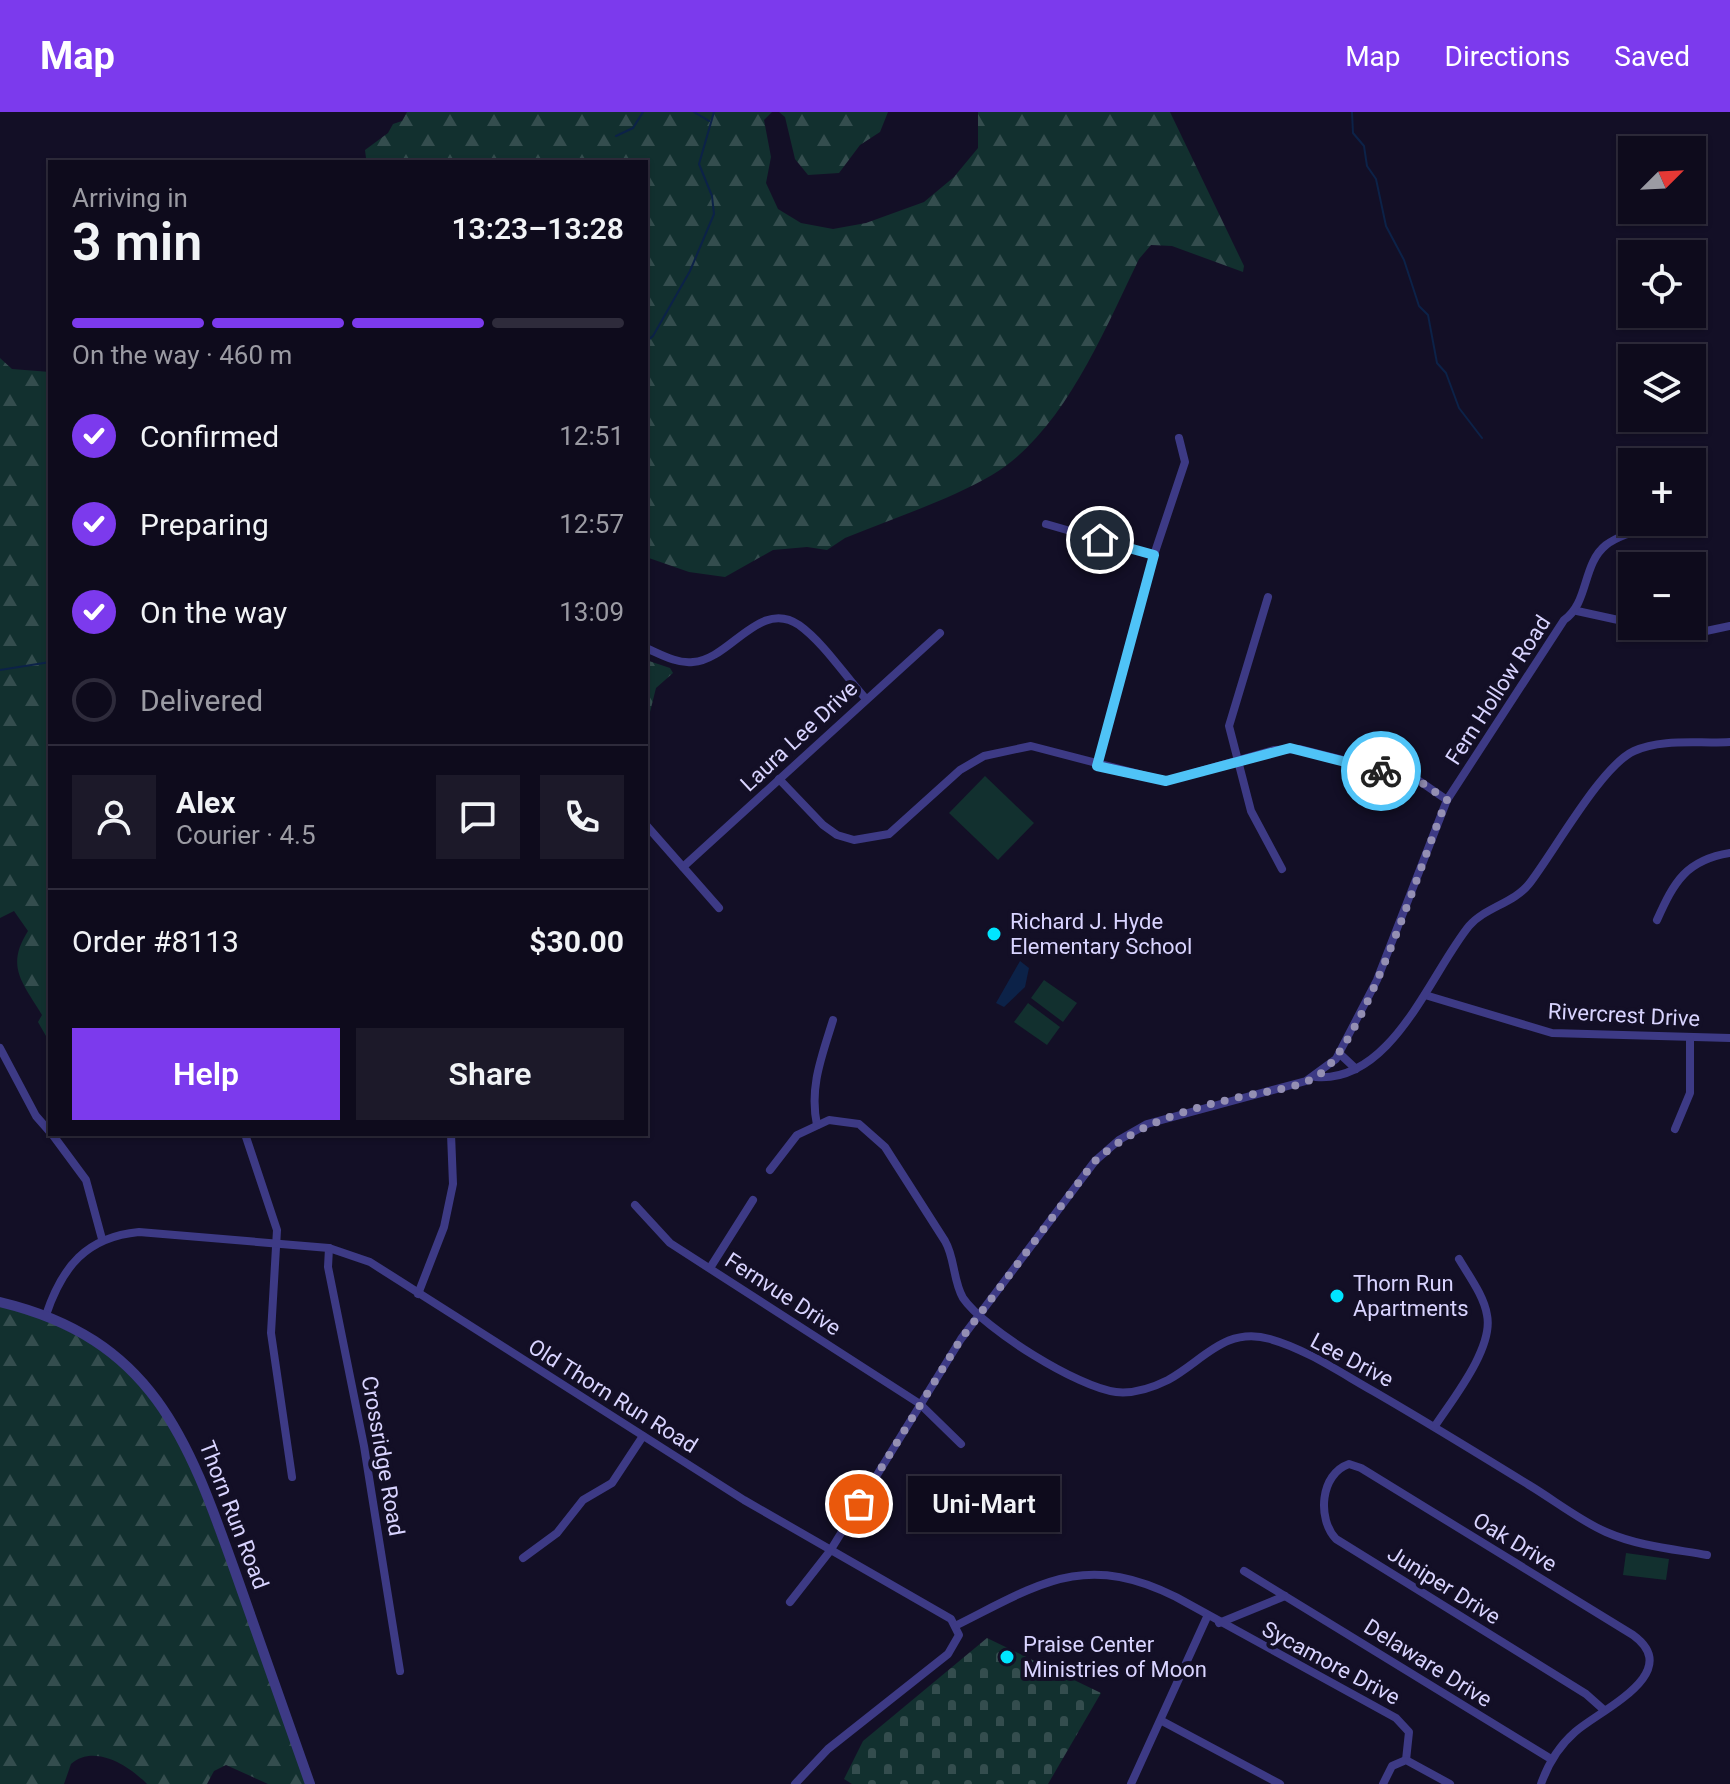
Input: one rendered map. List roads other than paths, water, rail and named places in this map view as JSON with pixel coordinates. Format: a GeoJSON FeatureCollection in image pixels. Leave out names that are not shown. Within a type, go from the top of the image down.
{"type":"FeatureCollection","features":[{"type":"Feature","properties":{"kind":"street"},"geometry":{"type":"LineString","coordinates":[[1097,766],[1154,555],[1185,462],[1179,438]]}},
{"type":"Feature","properties":{"kind":"street"},"geometry":{"type":"LineString","coordinates":[[1046,524],[1154,555]]}},
{"type":"Feature","properties":{"kind":"street","name":"Fern Hollow Road"},"geometry":{"type":"LineString","coordinates":[[790,1602],[830,1551],[920,1404],[979,1316],[1095,1161],[1119,1140],[1147,1124],[1315,1077],[1340,1054],[1377,980],[1447,800],[1564,620],[1577,611],[1597,555],[1626,536]]}},
{"type":"Feature","properties":{"kind":"street"},"geometry":{"type":"LineString","coordinates":[[1268,597],[1229,726],[1251,811],[1282,869]]}},
{"type":"Feature","properties":{"kind":"street"},"geometry":{"type":"LineString","coordinates":[[1577,611],[1618,620]]}},
{"type":"Feature","properties":{"kind":"street"},"geometry":{"type":"LineString","coordinates":[[648,649],[676,660],[695,663],[764,622],[789,620],[814,639],[866,699]]}},
{"type":"Feature","properties":{"kind":"street"},"geometry":{"type":"LineString","coordinates":[[1706,631],[1730,626]]}},
{"type":"Feature","properties":{"kind":"street","name":"Laura Lee Drive"},"geometry":{"type":"LineString","coordinates":[[683,867],[940,633]]}},
{"type":"Feature","properties":{"kind":"street"},"geometry":{"type":"LineString","coordinates":[[1315,1077],[1333,1077],[1356,1069],[1381,1050],[1425,995],[1471,923],[1527,888],[1599,782],[1620,759],[1635,750],[1671,742],[1730,742]]}},
{"type":"Feature","properties":{"kind":"street"},"geometry":{"type":"LineString","coordinates":[[779,779],[829,830],[844,838],[864,841],[882,838],[895,830],[960,770],[984,756],[1031,746],[1097,766],[1166,781],[1274,750],[1299,749],[1415,778],[1447,800]]}},
{"type":"Feature","properties":{"kind":"street"},"geometry":{"type":"LineString","coordinates":[[648,827],[719,908]]}},
{"type":"Feature","properties":{"kind":"street"},"geometry":{"type":"LineString","coordinates":[[1657,920],[1673,886],[1696,862],[1730,853]]}},
{"type":"Feature","properties":{"kind":"street","name":"Rivercrest Drive"},"geometry":{"type":"LineString","coordinates":[[1425,995],[1552,1033],[1730,1038]]}},
{"type":"Feature","properties":{"kind":"street"},"geometry":{"type":"LineString","coordinates":[[770,1170],[797,1135],[817,1125],[813,1105],[815,1078],[833,1020]]}},
{"type":"Feature","properties":{"kind":"street"},"geometry":{"type":"LineString","coordinates":[[1675,1129],[1690,1093],[1690,1038]]}},
{"type":"Feature","properties":{"kind":"street"},"geometry":{"type":"LineString","coordinates":[[0,1048],[36,1116],[48,1130]]}},
{"type":"Feature","properties":{"kind":"street"},"geometry":{"type":"LineString","coordinates":[[1340,1054],[1356,1069]]}},
{"type":"Feature","properties":{"kind":"street","name":"Lee Drive"},"geometry":{"type":"LineString","coordinates":[[817,1125],[829,1120],[859,1124],[885,1147],[945,1241],[953,1256],[961,1295],[979,1316],[1009,1341],[1092,1385],[1116,1392],[1146,1390],[1171,1378],[1221,1342],[1239,1337],[1271,1339],[1339,1372],[1435,1426],[1603,1531],[1655,1547],[1707,1555]]}},
{"type":"Feature","properties":{"kind":"street"},"geometry":{"type":"LineString","coordinates":[[53,1136],[86,1180],[102,1239]]}},
{"type":"Feature","properties":{"kind":"street"},"geometry":{"type":"LineString","coordinates":[[246,1136],[277,1230],[272,1354],[292,1477]]}},
{"type":"Feature","properties":{"kind":"street"},"geometry":{"type":"LineString","coordinates":[[418,1294],[444,1227],[450,1199],[451,1136]]}},
{"type":"Feature","properties":{"kind":"street"},"geometry":{"type":"LineString","coordinates":[[710,1268],[753,1200]]}},
{"type":"Feature","properties":{"kind":"street","name":"Fernvue Drive"},"geometry":{"type":"LineString","coordinates":[[635,1205],[670,1243],[920,1404],[961,1444]]}},
{"type":"Feature","properties":{"kind":"street","name":"Old Thorn Run Road"},"geometry":{"type":"LineString","coordinates":[[46,1315],[58,1285],[73,1260],[102,1239],[139,1232],[329,1248],[370,1262],[643,1436],[830,1551],[946,1615],[957,1625]]}},
{"type":"Feature","properties":{"kind":"street","name":"Crossridge Road"},"geometry":{"type":"LineString","coordinates":[[329,1248],[328,1267],[367,1460],[400,1671]]}},
{"type":"Feature","properties":{"kind":"street"},"geometry":{"type":"LineString","coordinates":[[1435,1426],[1471,1371],[1484,1341],[1488,1317],[1459,1259]]}},
{"type":"Feature","properties":{"kind":"street","name":"Thorn Run Road"},"geometry":{"type":"LineString","coordinates":[[0,1302],[46,1315],[114,1355],[145,1384],[176,1426],[201,1476],[310,1784]]}},
{"type":"Feature","properties":{"kind":"street"},"geometry":{"type":"LineString","coordinates":[[523,1558],[557,1533],[590,1495],[612,1483],[643,1436]]}},
{"type":"Feature","properties":{"kind":"street","name":"Oak Drive"},"geometry":{"type":"LineString","coordinates":[[1346,1465],[1361,1468],[1633,1635],[1647,1648],[1650,1665],[1639,1685],[1604,1710]]}},
{"type":"Feature","properties":{"kind":"street","name":"Juniper Drive"},"geometry":{"type":"LineString","coordinates":[[1346,1465],[1329,1486],[1323,1502],[1325,1522],[1336,1539],[1586,1694],[1604,1710]]}},
{"type":"Feature","properties":{"kind":"street","name":"Delaware Drive"},"geometry":{"type":"LineString","coordinates":[[1244,1571],[1551,1759]]}},
{"type":"Feature","properties":{"kind":"street","name":"Sycamore Drive"},"geometry":{"type":"LineString","coordinates":[[957,1625],[1028,1590],[1075,1574],[1098,1574],[1140,1582],[1401,1721],[1410,1738],[1406,1760]]}},
{"type":"Feature","properties":{"kind":"street"},"geometry":{"type":"LineString","coordinates":[[1219,1623],[1285,1596]]}},
{"type":"Feature","properties":{"kind":"street"},"geometry":{"type":"LineString","coordinates":[[1131,1784],[1207,1617]]}},
{"type":"Feature","properties":{"kind":"street"},"geometry":{"type":"LineString","coordinates":[[795,1784],[828,1749],[944,1658],[957,1639],[957,1625]]}},
{"type":"Feature","properties":{"kind":"street"},"geometry":{"type":"LineString","coordinates":[[1541,1784],[1551,1759],[1573,1734],[1604,1710]]}},
{"type":"Feature","properties":{"kind":"street"},"geometry":{"type":"LineString","coordinates":[[1162,1721],[1280,1784]]}},
{"type":"Feature","properties":{"kind":"street"},"geometry":{"type":"LineString","coordinates":[[1383,1784],[1392,1766],[1406,1760],[1450,1784]]}},
{"type":"Feature","properties":{"kind":"water"},"geometry":{"type":"Polygon","coordinates":[[[1020,961],[1029,968],[1025,987],[1004,1007],[996,1003],[1020,961]]]}},
{"type":"Feature","properties":{"kind":"waterway"},"geometry":{"type":"LineString","coordinates":[[616,136],[633,128],[643,112]]}},
{"type":"Feature","properties":{"kind":"waterway"},"geometry":{"type":"LineString","coordinates":[[694,112],[709,121]]}},
{"type":"Feature","properties":{"kind":"waterway"},"geometry":{"type":"LineString","coordinates":[[648,340],[690,271],[714,214],[712,196],[699,164],[714,112]]}},
{"type":"Feature","properties":{"kind":"waterway"},"geometry":{"type":"LineString","coordinates":[[1352,112],[1353,133],[1364,146],[1367,166],[1376,179],[1386,226],[1404,260],[1419,306],[1428,315],[1437,363],[1446,373],[1459,408],[1482,438]]}},
{"type":"Feature","properties":{"kind":"waterway"},"geometry":{"type":"LineString","coordinates":[[0,670],[48,662]]}},
{"type":"Feature","properties":{"kind":"place","name":"Richard J. Hyde Elementary School"},"geometry":{"type":"Point","coordinates":[994,934]}},
{"type":"Feature","properties":{"kind":"place","name":"Thorn Run Apartments"},"geometry":{"type":"Point","coordinates":[1337,1296]}},
{"type":"Feature","properties":{"kind":"place","name":"Uni-Mart"},"geometry":{"type":"Point","coordinates":[859,1504]}},
{"type":"Feature","properties":{"kind":"place","name":"Praise Center Ministries of Moon"},"geometry":{"type":"Point","coordinates":[1007,1657]}}]}
